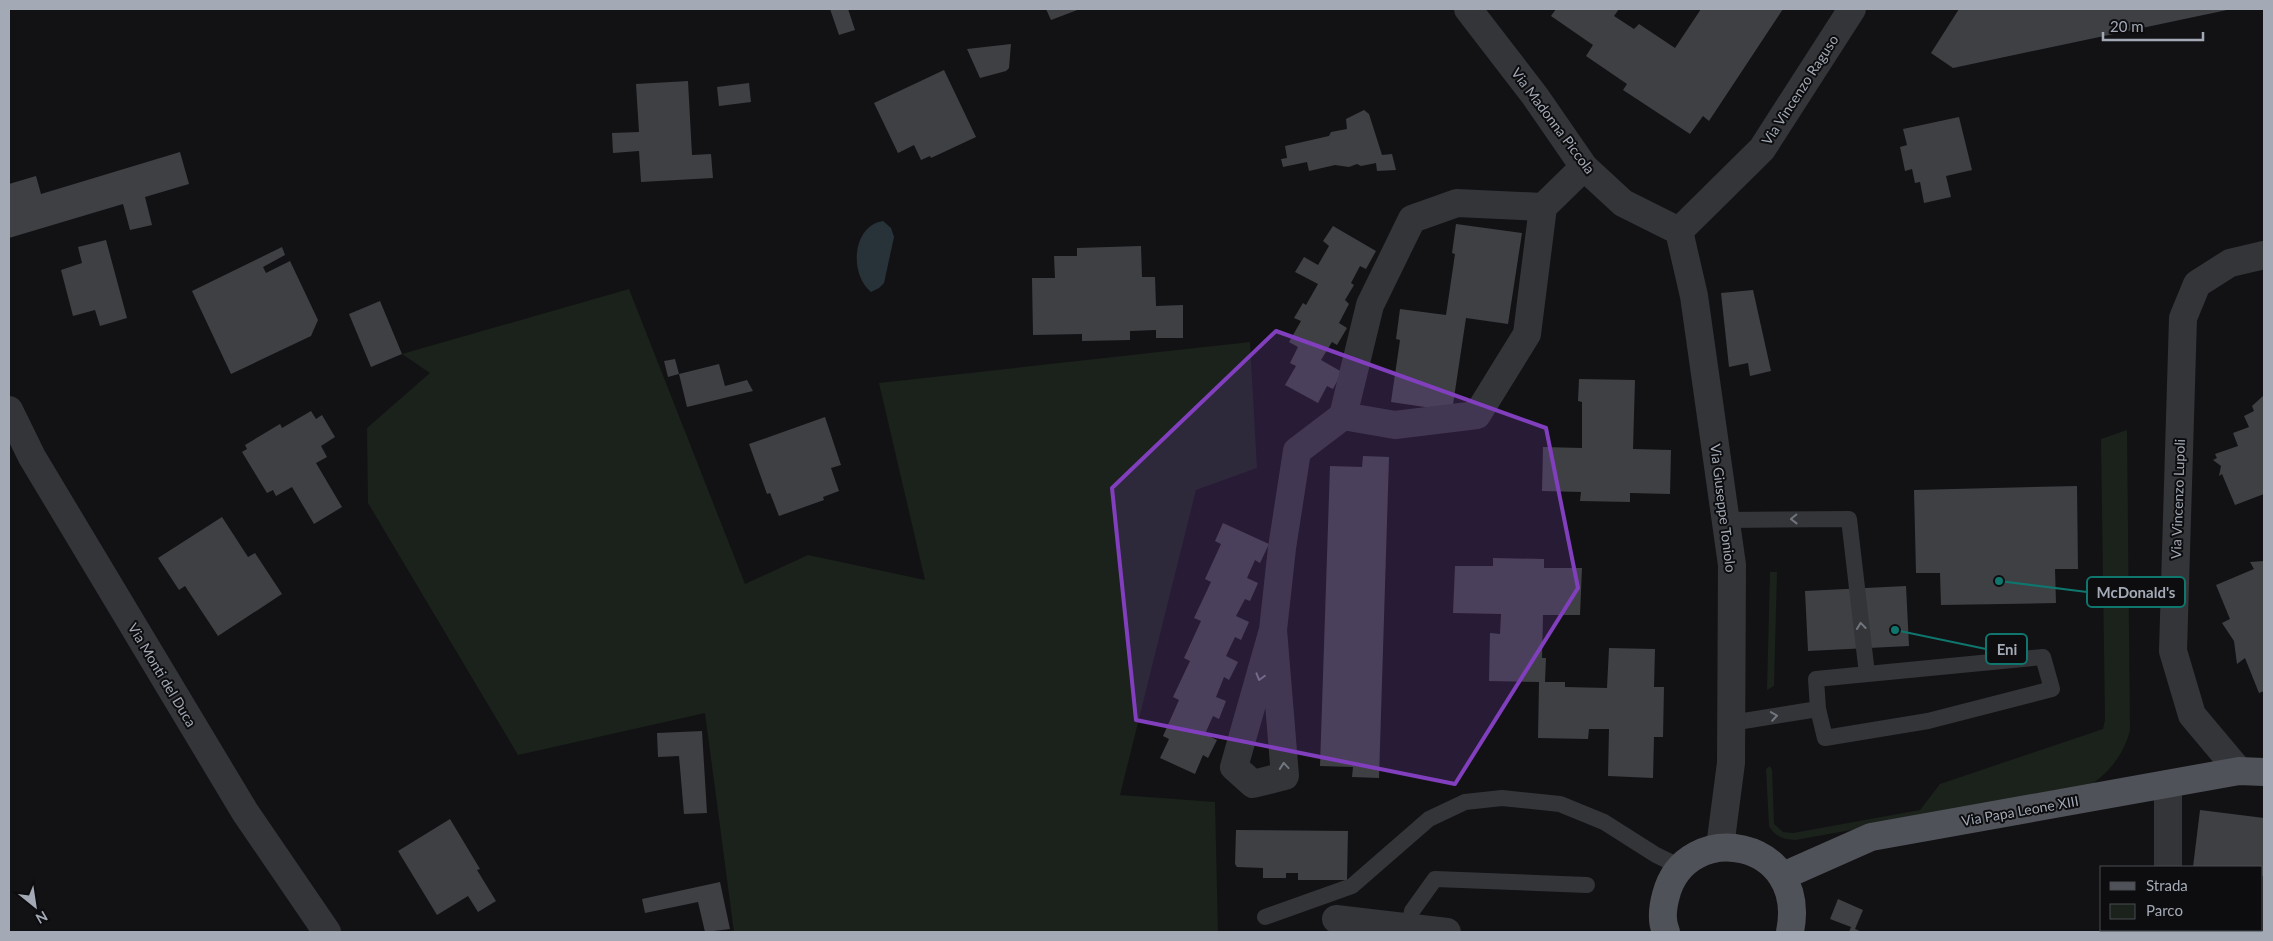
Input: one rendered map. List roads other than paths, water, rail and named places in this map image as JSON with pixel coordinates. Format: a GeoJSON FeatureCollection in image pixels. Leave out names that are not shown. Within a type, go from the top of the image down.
{"type":"FeatureCollection","features":[{"type":"Feature","properties":{"kind":"main road","name":"Via Papa Leone XIII"},"geometry":{"type":"LineString","coordinates":[[1783,876],[1871,838],[2168,784],[2251,772]]}},
{"type":"Feature","properties":{"kind":"main road"},"geometry":{"type":"LineString","coordinates":[[1666,932],[1663,907],[1668,886],[1681,867],[1698,854],[1720,847],[1744,849],[1766,858],[1783,876],[1791,894],[1794,914],[1790,932]]}},
{"type":"Feature","properties":{"kind":"street","name":"Via Madonna Piccola"},"geometry":{"type":"LineString","coordinates":[[1468,9],[1535,96],[1584,167],[1623,203],[1679,231]]}},
{"type":"Feature","properties":{"kind":"street","name":"Via Vincenzo Raguso"},"geometry":{"type":"LineString","coordinates":[[1679,231],[1762,149],[1852,9]]}},
{"type":"Feature","properties":{"kind":"street"},"geometry":{"type":"LineString","coordinates":[[1343,416],[1395,425],[1476,415],[1527,334],[1543,207],[1584,167]]}},
{"type":"Feature","properties":{"kind":"street"},"geometry":{"type":"LineString","coordinates":[[1273,630],[1285,776],[1253,784],[1234,767],[1273,630],[1282,548],[1297,451],[1343,416],[1370,305],[1412,219],[1457,203],[1543,207]]}},
{"type":"Feature","properties":{"kind":"street","name":"Via Giuseppe Toniolo"},"geometry":{"type":"LineString","coordinates":[[1679,231],[1694,296],[1732,564],[1731,763],[1720,847]]}},
{"type":"Feature","properties":{"kind":"street","name":"Via Vincenzo Lupoli"},"geometry":{"type":"LineString","coordinates":[[2251,772],[2192,715],[2173,651],[2183,318],[2197,284],[2230,263],[2264,255]]}},
{"type":"Feature","properties":{"kind":"street","name":"Via Monti del Duca"},"geometry":{"type":"LineString","coordinates":[[9,410],[32,457],[245,812],[327,932]]}},
{"type":"Feature","properties":{"kind":"street"},"geometry":{"type":"LineString","coordinates":[[2168,784],[2168,866]]}},
{"type":"Feature","properties":{"kind":"street"},"geometry":{"type":"LineString","coordinates":[[1336,919],[1447,932]]}},
{"type":"Feature","properties":{"kind":"lane"},"geometry":{"type":"LineString","coordinates":[[1726,520],[1849,519],[1867,674]]}},
{"type":"Feature","properties":{"kind":"lane"},"geometry":{"type":"LineString","coordinates":[[2043,657],[2052,689],[1928,721],[1825,738],[1818,709],[1816,679],[1867,674],[2043,657]]}},
{"type":"Feature","properties":{"kind":"lane"},"geometry":{"type":"LineString","coordinates":[[1731,723],[1818,709]]}},
{"type":"Feature","properties":{"kind":"lane"},"geometry":{"type":"LineString","coordinates":[[1265,917],[1352,886],[1429,819],[1465,802],[1502,798],[1560,804],[1604,822],[1656,855],[1681,867]]}},
{"type":"Feature","properties":{"kind":"lane"},"geometry":{"type":"LineString","coordinates":[[1408,926],[1412,911],[1435,879],[1587,884]]}},
{"type":"Feature","properties":{"kind":"place","name":"McDonald's"},"geometry":{"type":"Point","coordinates":[1999,581]}},
{"type":"Feature","properties":{"kind":"place","name":"Eni"},"geometry":{"type":"Point","coordinates":[1895,630]}}]}
